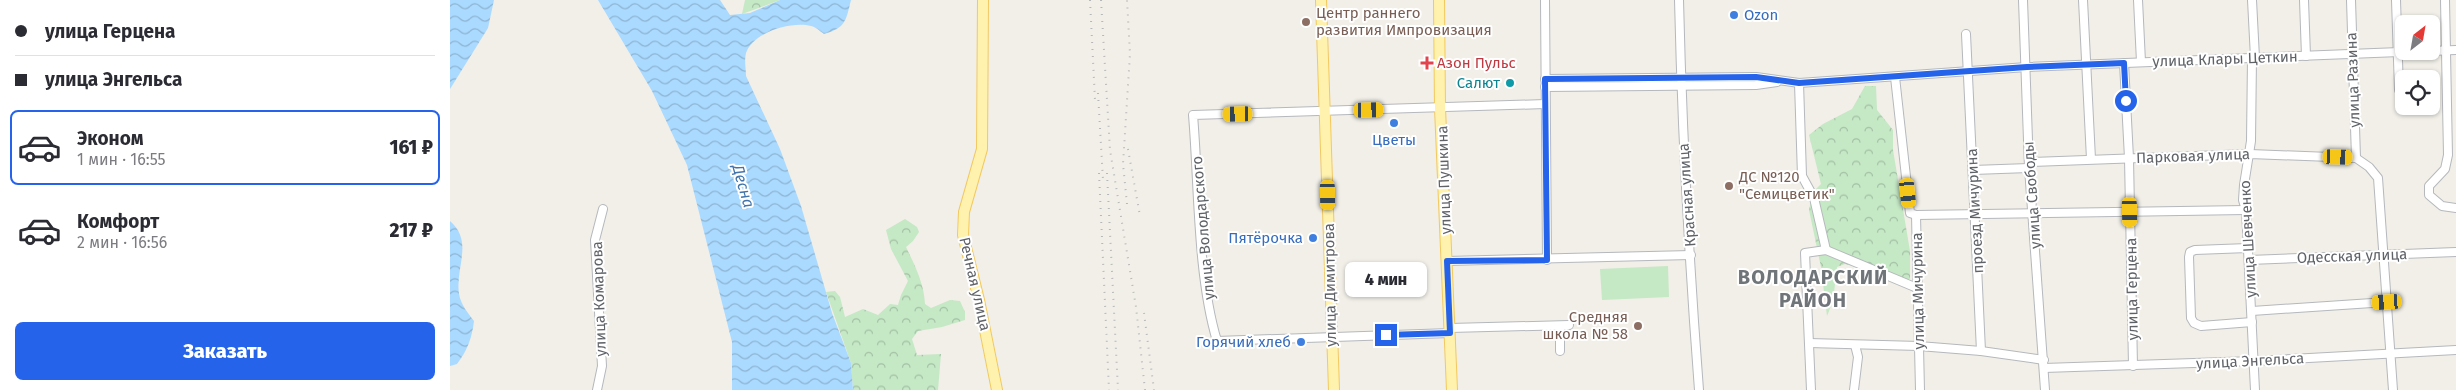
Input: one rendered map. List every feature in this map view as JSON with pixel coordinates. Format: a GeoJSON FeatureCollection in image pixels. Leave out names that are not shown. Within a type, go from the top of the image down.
{"type":"FeatureCollection","features":[{"type":"Feature","properties":{"kind":"main road","name":"Речная улица"},"geometry":{"type":"LineString","coordinates":[[983,0],[982,149],[964,212],[963,235],[979,300],[996,390]]}},
{"type":"Feature","properties":{"kind":"main road","name":"улица Димитрова"},"geometry":{"type":"LineString","coordinates":[[1321,0],[1330,336],[1334,390]]}},
{"type":"Feature","properties":{"kind":"main road","name":"улица Пушкина"},"geometry":{"type":"LineString","coordinates":[[1439,0],[1440,108],[1452,390]]}},
{"type":"Feature","properties":{"kind":"street"},"geometry":{"type":"LineString","coordinates":[[1544,0],[1547,260]]}},
{"type":"Feature","properties":{"kind":"street","name":"Красная улица"},"geometry":{"type":"LineString","coordinates":[[1679,0],[1685,202],[1691,255],[1699,390]]}},
{"type":"Feature","properties":{"kind":"street","name":"улица Свободы"},"geometry":{"type":"LineString","coordinates":[[2023,0],[2027,67],[2029,165],[2045,390]]}},
{"type":"Feature","properties":{"kind":"street"},"geometry":{"type":"LineString","coordinates":[[2083,0],[2088,64],[2091,159]]}},
{"type":"Feature","properties":{"kind":"street"},"geometry":{"type":"LineString","coordinates":[[2138,0],[2141,62]]}},
{"type":"Feature","properties":{"kind":"street","name":"улица Шевченко"},"geometry":{"type":"LineString","coordinates":[[2252,0],[2254,58],[2250,154],[2243,200],[2246,210],[2255,390]]}},
{"type":"Feature","properties":{"kind":"street"},"geometry":{"type":"LineString","coordinates":[[2304,0],[2306,56]]}},
{"type":"Feature","properties":{"kind":"street","name":"улица Разина"},"geometry":{"type":"LineString","coordinates":[[2351,0],[2356,158]]}},
{"type":"Feature","properties":{"kind":"street"},"geometry":{"type":"LineString","coordinates":[[2396,0],[2397,15]]}},
{"type":"Feature","properties":{"kind":"street"},"geometry":{"type":"LineString","coordinates":[[2445,0],[2448,155],[2445,169],[2429,186],[2429,195],[2442,206],[2456,208]]}},
{"type":"Feature","properties":{"kind":"street","name":"проезд Мичурина"},"geometry":{"type":"LineString","coordinates":[[1966,34],[1981,351]]}},
{"type":"Feature","properties":{"kind":"street"},"geometry":{"type":"LineString","coordinates":[[2440,50],[2456,50]]}},
{"type":"Feature","properties":{"kind":"street","name":"улица Клары Цеткин"},"geometry":{"type":"LineString","coordinates":[[1545,83],[1682,82],[1756,77],[1799,83],[2027,67],[2395,52]]}},
{"type":"Feature","properties":{"kind":"street","name":"улица Герцена"},"geometry":{"type":"LineString","coordinates":[[2124,63],[2129,158],[2133,366]]}},
{"type":"Feature","properties":{"kind":"street","name":"улица Мичурина"},"geometry":{"type":"LineString","coordinates":[[1895,77],[1910,213],[1916,215],[1920,390]]}},
{"type":"Feature","properties":{"kind":"street"},"geometry":{"type":"LineString","coordinates":[[1799,83],[1802,176],[1814,198],[1826,250]]}},
{"type":"Feature","properties":{"kind":"street"},"geometry":{"type":"LineString","coordinates":[[1325,111],[1545,104]]}},
{"type":"Feature","properties":{"kind":"street","name":"улица Володарского"},"geometry":{"type":"LineString","coordinates":[[1325,111],[1193,115],[1203,252],[1211,322],[1216,341],[1330,336]]}},
{"type":"Feature","properties":{"kind":"street","name":"Парковая улица"},"geometry":{"type":"LineString","coordinates":[[1973,170],[2091,159],[2250,154],[2356,158]]}},
{"type":"Feature","properties":{"kind":"street"},"geometry":{"type":"LineString","coordinates":[[2356,158],[2369,167],[2378,178],[2393,390]]}},
{"type":"Feature","properties":{"kind":"street","name":"улица Комарова"},"geometry":{"type":"LineString","coordinates":[[597,390],[602,366],[595,240],[603,209]]}},
{"type":"Feature","properties":{"kind":"street"},"geometry":{"type":"LineString","coordinates":[[1916,215],[2246,210]]}},
{"type":"Feature","properties":{"kind":"street"},"geometry":{"type":"LineString","coordinates":[[2248,248],[2190,252],[2188,257],[2191,318],[2194,323],[2201,326],[2252,322]]}},
{"type":"Feature","properties":{"kind":"street"},"geometry":{"type":"LineString","coordinates":[[1811,390],[1804,253],[1826,250],[1917,288]]}},
{"type":"Feature","properties":{"kind":"street","name":"Одесская улица"},"geometry":{"type":"LineString","coordinates":[[2249,260],[2456,252]]}},
{"type":"Feature","properties":{"kind":"street"},"geometry":{"type":"LineString","coordinates":[[1447,261],[1691,255]]}},
{"type":"Feature","properties":{"kind":"street"},"geometry":{"type":"LineString","coordinates":[[2252,311],[2387,302]]}},
{"type":"Feature","properties":{"kind":"street"},"geometry":{"type":"LineString","coordinates":[[1330,336],[1569,325]]}},
{"type":"Feature","properties":{"kind":"street"},"geometry":{"type":"LineString","coordinates":[[1560,326],[1560,351]]}},
{"type":"Feature","properties":{"kind":"street","name":"улица Энгельса"},"geometry":{"type":"LineString","coordinates":[[1809,343],[1919,346],[1981,351],[2044,364],[2133,366],[2456,350]]}},
{"type":"Feature","properties":{"kind":"street"},"geometry":{"type":"LineString","coordinates":[[1854,390],[1858,357],[1855,345]]}},
{"type":"Feature","properties":{"kind":"green space"},"geometry":{"type":"Polygon","coordinates":[[[745,0],[780,0],[742,14],[745,0]]]}},
{"type":"Feature","properties":{"kind":"green space"},"geometry":{"type":"Polygon","coordinates":[[[1865,86],[1876,86],[1877,110],[1893,130],[1893,150],[1910,251],[1910,279],[1901,279],[1845,264],[1837,267],[1833,301],[1827,316],[1821,267],[1809,210],[1813,192],[1821,184],[1809,135],[1823,124],[1852,109],[1865,86]]]}},
{"type":"Feature","properties":{"kind":"green space"},"geometry":{"type":"Polygon","coordinates":[[[905,219],[917,227],[919,232],[906,247],[921,282],[925,304],[931,308],[950,300],[960,301],[965,312],[965,320],[942,327],[918,331],[912,339],[917,355],[941,354],[938,390],[853,390],[851,363],[826,292],[835,291],[840,297],[845,317],[863,309],[878,315],[890,304],[898,305],[908,281],[891,249],[886,230],[905,219]]]}},
{"type":"Feature","properties":{"kind":"green space"},"geometry":{"type":"Polygon","coordinates":[[[1668,266],[1669,297],[1602,300],[1600,269],[1668,266]]]}},
{"type":"Feature","properties":{"kind":"water"},"geometry":{"type":"Polygon","coordinates":[[[450,0],[494,0],[488,28],[450,89],[450,0]]]}},
{"type":"Feature","properties":{"kind":"water","name":"Десна"},"geometry":{"type":"Polygon","coordinates":[[[598,0],[720,0],[730,15],[750,13],[780,0],[851,0],[846,18],[837,29],[824,34],[815,27],[803,25],[794,25],[774,30],[756,39],[746,53],[745,62],[746,76],[780,149],[801,206],[832,313],[851,363],[853,390],[732,390],[732,342],[687,165],[652,91],[598,0]]]}},
{"type":"Feature","properties":{"kind":"water"},"geometry":{"type":"Polygon","coordinates":[[[450,221],[461,237],[462,255],[458,284],[459,294],[463,305],[474,321],[464,354],[457,364],[450,366],[450,221]]]}},
{"type":"Feature","properties":{"kind":"railway"},"geometry":{"type":"LineString","coordinates":[[1090,0],[1095,100]]}},
{"type":"Feature","properties":{"kind":"railway"},"geometry":{"type":"LineString","coordinates":[[1101,0],[1110,150],[1136,307],[1145,390]]}},
{"type":"Feature","properties":{"kind":"railway"},"geometry":{"type":"LineString","coordinates":[[1127,0],[1130,54],[1123,164],[1127,204]]}},
{"type":"Feature","properties":{"kind":"railway"},"geometry":{"type":"LineString","coordinates":[[1098,93],[1103,180]]}},
{"type":"Feature","properties":{"kind":"railway"},"geometry":{"type":"LineString","coordinates":[[1128,149],[1140,216]]}},
{"type":"Feature","properties":{"kind":"railway"},"geometry":{"type":"LineString","coordinates":[[1099,173],[1109,390]]}},
{"type":"Feature","properties":{"kind":"railway"},"geometry":{"type":"LineString","coordinates":[[1107,173],[1118,390]]}},
{"type":"Feature","properties":{"kind":"railway"},"geometry":{"type":"LineString","coordinates":[[1144,313],[1154,390]]}},
{"type":"Feature","properties":{"kind":"place","name":"Ozon"},"geometry":{"type":"Point","coordinates":[1734,15]}},
{"type":"Feature","properties":{"kind":"place","name":"Центр раннего развития Импровизация"},"geometry":{"type":"Point","coordinates":[1306,22]}},
{"type":"Feature","properties":{"kind":"place","name":"Азон Пульс"},"geometry":{"type":"Point","coordinates":[1427,63]}},
{"type":"Feature","properties":{"kind":"place","name":"Салют"},"geometry":{"type":"Point","coordinates":[1510,83]}},
{"type":"Feature","properties":{"kind":"place","name":"Цветы"},"geometry":{"type":"Point","coordinates":[1394,123]}},
{"type":"Feature","properties":{"kind":"place","name":"ДС №120 \"Семицветик\""},"geometry":{"type":"Point","coordinates":[1729,186]}},
{"type":"Feature","properties":{"kind":"place","name":"Пятёрочка"},"geometry":{"type":"Point","coordinates":[1313,238]}},
{"type":"Feature","properties":{"kind":"place","name":"Средняя школа № 58"},"geometry":{"type":"Point","coordinates":[1638,326]}},
{"type":"Feature","properties":{"kind":"place","name":"Горячий хлеб"},"geometry":{"type":"Point","coordinates":[1301,342]}},
{"type":"Feature","properties":{"kind":"district","name":"ВОЛОДАРСКИЙ РАЙОН"},"geometry":{"type":"Point","coordinates":[1813,288]}},
{"type":"Feature","properties":{"kind":"route"},"geometry":{"type":"LineString","coordinates":[[1386,335],[1450,333],[1447,261],[1547,260],[1545,79],[1756,77],[1799,83],[2027,67],[2124,63],[2126,101]]}}]}
